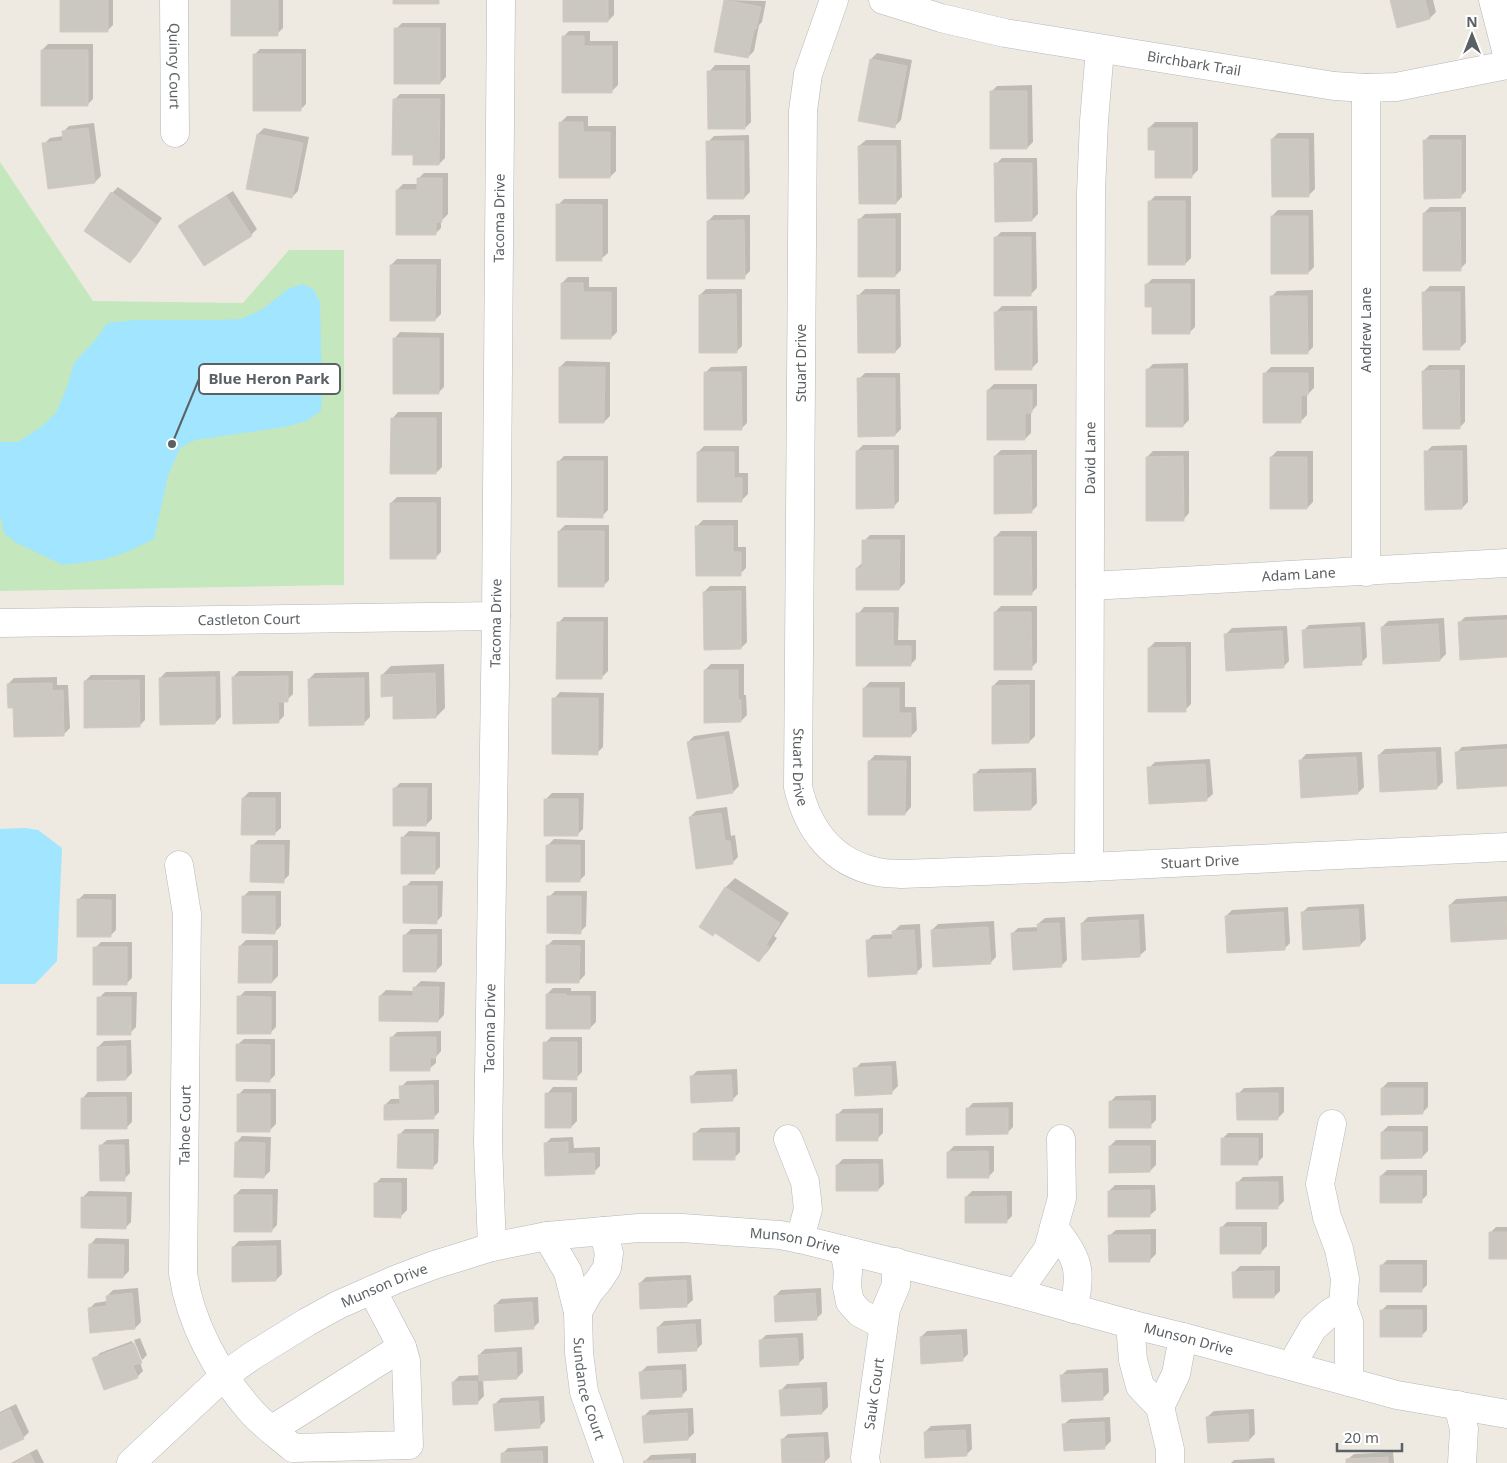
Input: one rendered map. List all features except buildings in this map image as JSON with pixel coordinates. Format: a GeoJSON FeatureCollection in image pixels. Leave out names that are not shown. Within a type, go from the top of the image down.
{"type":"FeatureCollection","features":[{"type":"Feature","properties":{"kind":"street","name":"Quincy Court"},"geometry":{"type":"LineString","coordinates":[[174,0],[175,133]]}},
{"type":"Feature","properties":{"kind":"street","name":"Tacoma Drive"},"geometry":{"type":"LineString","coordinates":[[492,1247],[488,1143],[496,616],[501,0]]}},
{"type":"Feature","properties":{"kind":"street","name":"Stuart Drive"},"geometry":{"type":"LineString","coordinates":[[834,0],[808,74],[803,111],[798,787],[808,819],[826,845],[839,856],[879,872],[908,874],[1507,847]]}},
{"type":"Feature","properties":{"kind":"street","name":"Birchbark Trail"},"geometry":{"type":"LineString","coordinates":[[883,0],[940,18],[996,31],[1334,86],[1366,88],[1396,86],[1507,65]]}},
{"type":"Feature","properties":{"kind":"street"},"geometry":{"type":"LineString","coordinates":[[1493,0],[1507,54]]}},
{"type":"Feature","properties":{"kind":"street","name":"David Lane"},"geometry":{"type":"LineString","coordinates":[[1089,867],[1091,192],[1100,49]]}},
{"type":"Feature","properties":{"kind":"street","name":"Andrew Lane"},"geometry":{"type":"LineString","coordinates":[[1366,88],[1366,572]]}},
{"type":"Feature","properties":{"kind":"street","name":"Adam Lane"},"geometry":{"type":"LineString","coordinates":[[1090,586],[1507,563]]}},
{"type":"Feature","properties":{"kind":"street","name":"Castleton Court"},"geometry":{"type":"LineString","coordinates":[[0,623],[496,616]]}},
{"type":"Feature","properties":{"kind":"street","name":"Tahoe Court"},"geometry":{"type":"LineString","coordinates":[[179,865],[187,914],[184,1273],[191,1309],[207,1345],[224,1376],[251,1411],[293,1448],[409,1445],[406,1362],[402,1347]]}},
{"type":"Feature","properties":{"kind":"street"},"geometry":{"type":"LineString","coordinates":[[1332,1124],[1320,1184],[1327,1217],[1339,1249],[1345,1279],[1343,1306],[1349,1322],[1349,1382]]}},
{"type":"Feature","properties":{"kind":"street"},"geometry":{"type":"LineString","coordinates":[[788,1139],[805,1182],[808,1209],[800,1239]]}},
{"type":"Feature","properties":{"kind":"street"},"geometry":{"type":"LineString","coordinates":[[1017,1293],[1048,1249],[1062,1198],[1061,1140]]}},
{"type":"Feature","properties":{"kind":"street","name":"Munson Drive"},"geometry":{"type":"LineString","coordinates":[[131,1463],[224,1376],[252,1356],[338,1305],[434,1265],[492,1247],[547,1236],[639,1228],[682,1228],[780,1235],[800,1239],[1017,1293],[1397,1395],[1507,1414]]}},
{"type":"Feature","properties":{"kind":"street"},"geometry":{"type":"LineString","coordinates":[[1054,1228],[1067,1244],[1076,1261],[1078,1288],[1073,1308]]}},
{"type":"Feature","properties":{"kind":"street"},"geometry":{"type":"LineString","coordinates":[[578,1312],[606,1268],[609,1253],[603,1231]]}},
{"type":"Feature","properties":{"kind":"street","name":"Sundance Court"},"geometry":{"type":"LineString","coordinates":[[547,1236],[568,1272],[578,1312],[579,1353],[584,1392],[609,1463]]}},
{"type":"Feature","properties":{"kind":"street"},"geometry":{"type":"LineString","coordinates":[[844,1250],[848,1271],[847,1286],[850,1302],[860,1313],[883,1325]]}},
{"type":"Feature","properties":{"kind":"street","name":"Sauk Court"},"geometry":{"type":"LineString","coordinates":[[866,1463],[865,1458],[883,1325],[886,1309],[896,1285],[896,1262]]}},
{"type":"Feature","properties":{"kind":"street"},"geometry":{"type":"LineString","coordinates":[[272,1430],[402,1347],[372,1290]]}},
{"type":"Feature","properties":{"kind":"street"},"geometry":{"type":"LineString","coordinates":[[1291,1366],[1312,1328],[1331,1312],[1343,1306]]}},
{"type":"Feature","properties":{"kind":"street"},"geometry":{"type":"LineString","coordinates":[[1130,1324],[1133,1360],[1140,1386],[1160,1407],[1170,1449],[1170,1463]]}},
{"type":"Feature","properties":{"kind":"street"},"geometry":{"type":"LineString","coordinates":[[1160,1407],[1176,1374],[1183,1337]]}},
{"type":"Feature","properties":{"kind":"street"},"geometry":{"type":"LineString","coordinates":[[1458,1405],[1464,1428],[1462,1463]]}},
{"type":"Feature","properties":{"kind":"green space"},"geometry":{"type":"Polygon","coordinates":[[[0,162],[93,301],[243,303],[289,250],[344,250],[344,585],[0,591],[0,162]]]}},
{"type":"Feature","properties":{"kind":"water"},"geometry":{"type":"Polygon","coordinates":[[[303,284],[313,289],[320,302],[321,411],[306,421],[285,427],[195,440],[180,448],[168,476],[154,539],[127,552],[102,560],[63,565],[15,542],[4,533],[0,515],[0,442],[18,442],[41,427],[56,413],[67,387],[74,363],[97,338],[107,323],[135,320],[241,319],[263,309],[288,289],[303,284]]]}},
{"type":"Feature","properties":{"kind":"water"},"geometry":{"type":"Polygon","coordinates":[[[25,828],[38,830],[62,848],[57,961],[35,984],[0,984],[0,829],[25,828]]]}},
{"type":"Feature","properties":{"kind":"place","name":"Blue Heron Park"},"geometry":{"type":"Point","coordinates":[172,444]}}]}
